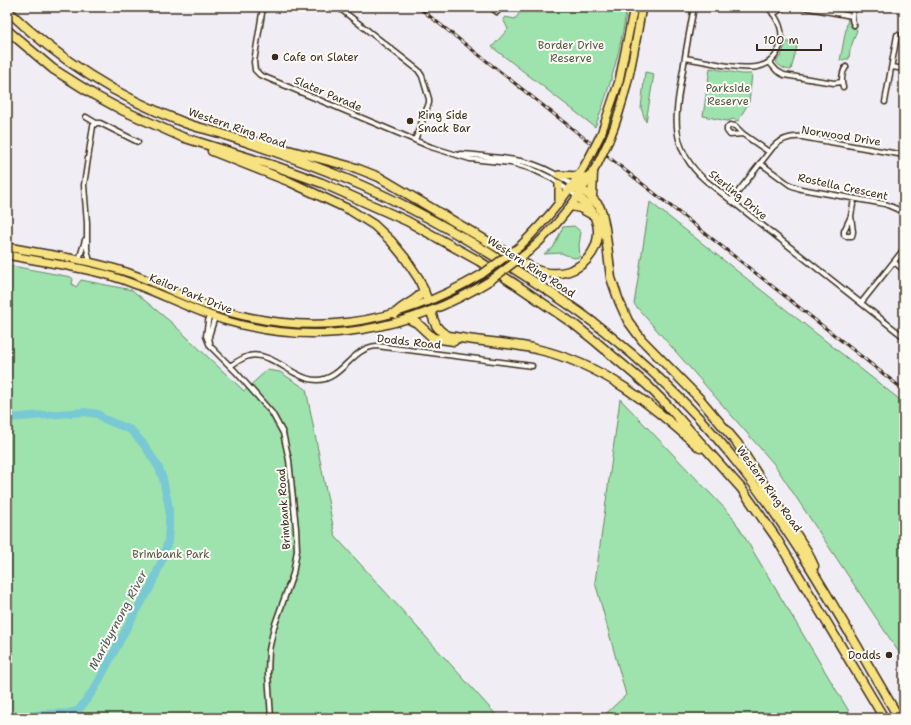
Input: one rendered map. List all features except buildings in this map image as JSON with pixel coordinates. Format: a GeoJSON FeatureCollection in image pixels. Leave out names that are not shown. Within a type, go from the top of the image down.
{"type":"FeatureCollection","features":[{"type":"Feature","properties":{"kind":"highway","name":"Western Ring Road"},"geometry":{"type":"LineString","coordinates":[[7,9],[22,25],[61,56],[86,74],[108,86],[170,117],[302,162],[387,196],[435,221],[491,254],[560,298],[593,322],[631,353],[658,378],[711,432],[741,467],[763,496],[827,594],[899,718]]}},
{"type":"Feature","properties":{"kind":"highway","name":"Western Ring Road"},"geometry":{"type":"LineString","coordinates":[[7,30],[54,69],[96,96],[122,110],[182,137],[275,166],[344,192],[406,221],[479,261],[575,325],[647,384],[740,488],[775,536],[884,718]]}},
{"type":"Feature","properties":{"kind":"highway"},"geometry":{"type":"LineString","coordinates":[[222,134],[283,148],[356,168],[379,177],[543,273],[566,273],[575,269],[586,261],[593,253],[597,240],[596,219],[590,208],[576,190]]}},
{"type":"Feature","properties":{"kind":"highway"},"geometry":{"type":"LineString","coordinates":[[182,137],[218,154],[288,181],[362,217],[380,231],[400,251],[415,273],[428,301]]}},
{"type":"Feature","properties":{"kind":"highway"},"geometry":{"type":"LineString","coordinates":[[592,174],[592,198]]}},
{"type":"Feature","properties":{"kind":"highway"},"geometry":{"type":"LineString","coordinates":[[576,190],[592,198],[599,206],[604,220],[611,278],[618,301],[628,321],[642,340],[699,398],[737,443],[807,551],[827,594]]}},
{"type":"Feature","properties":{"kind":"highway"},"geometry":{"type":"LineString","coordinates":[[570,206],[586,210],[596,219]]}},
{"type":"Feature","properties":{"kind":"highway"},"geometry":{"type":"LineString","coordinates":[[395,314],[400,307],[419,297],[424,290]]}},
{"type":"Feature","properties":{"kind":"highway"},"geometry":{"type":"LineString","coordinates":[[431,311],[436,326],[444,334],[454,337],[527,347],[555,354],[594,369],[615,380],[632,391],[654,409],[726,472]]}},
{"type":"Feature","properties":{"kind":"highway"},"geometry":{"type":"LineString","coordinates":[[408,319],[416,322],[429,335],[437,339],[462,342],[501,343]]}},
{"type":"Feature","properties":{"kind":"main road","name":"Keilor Park Drive"},"geometry":{"type":"LineString","coordinates":[[7,255],[79,268],[110,276],[141,286],[212,316],[254,328],[282,332],[316,333],[355,331],[396,323],[431,311],[467,295],[491,280],[528,252],[550,230],[570,206],[579,176],[601,134],[619,81],[634,7]]}},
{"type":"Feature","properties":{"kind":"main road","name":"Keilor Park Drive"},"geometry":{"type":"LineString","coordinates":[[7,247],[90,262],[137,276],[211,307],[254,319],[300,325],[364,321],[395,314],[456,289],[482,274],[519,247],[544,222],[559,204],[592,174],[609,140],[620,112],[629,78],[642,7]]}},
{"type":"Feature","properties":{"kind":"main road"},"geometry":{"type":"LineString","coordinates":[[559,175],[579,176]]}},
{"type":"Feature","properties":{"kind":"main road"},"geometry":{"type":"LineString","coordinates":[[559,184],[559,204]]}},
{"type":"Feature","properties":{"kind":"main road"},"geometry":{"type":"LineString","coordinates":[[79,260],[82,265],[79,268]]}},
{"type":"Feature","properties":{"kind":"main road"},"geometry":{"type":"LineString","coordinates":[[428,301],[431,311]]}},
{"type":"Feature","properties":{"kind":"main road"},"geometry":{"type":"LineString","coordinates":[[211,307],[212,316]]}},
{"type":"Feature","properties":{"kind":"street","name":"Slater Parade"},"geometry":{"type":"LineString","coordinates":[[263,7],[254,62],[254,67],[257,73],[431,147],[470,159],[510,163],[528,167],[559,184],[576,190]]}},
{"type":"Feature","properties":{"kind":"street"},"geometry":{"type":"LineString","coordinates":[[338,7],[421,73],[429,103],[415,140]]}},
{"type":"Feature","properties":{"kind":"street"},"geometry":{"type":"LineString","coordinates":[[491,7],[497,12]]}},
{"type":"Feature","properties":{"kind":"street","name":"Sterling Drive"},"geometry":{"type":"LineString","coordinates":[[694,7],[676,111],[677,129],[685,156],[695,171],[705,180],[904,337]]}},
{"type":"Feature","properties":{"kind":"street"},"geometry":{"type":"LineString","coordinates":[[685,58],[742,68],[759,67],[769,62],[779,50],[782,35],[779,22],[768,7]]}},
{"type":"Feature","properties":{"kind":"street"},"geometry":{"type":"LineString","coordinates":[[774,14],[784,7]]}},
{"type":"Feature","properties":{"kind":"street"},"geometry":{"type":"LineString","coordinates":[[803,7],[852,16]]}},
{"type":"Feature","properties":{"kind":"street"},"geometry":{"type":"LineString","coordinates":[[854,7],[852,16],[852,22],[854,25]]}},
{"type":"Feature","properties":{"kind":"street"},"geometry":{"type":"LineString","coordinates":[[885,102],[897,35]]}},
{"type":"Feature","properties":{"kind":"street"},"geometry":{"type":"LineString","coordinates":[[769,62],[777,71],[784,75],[834,83],[842,82]]}},
{"type":"Feature","properties":{"kind":"street"},"geometry":{"type":"LineString","coordinates":[[843,87],[842,82],[844,69],[846,67]]}},
{"type":"Feature","properties":{"kind":"street"},"geometry":{"type":"LineString","coordinates":[[892,67],[904,69]]}},
{"type":"Feature","properties":{"kind":"street"},"geometry":{"type":"LineString","coordinates":[[86,117],[138,142]]}},
{"type":"Feature","properties":{"kind":"street"},"geometry":{"type":"LineString","coordinates":[[90,262],[87,253],[84,177],[92,130],[96,123]]}},
{"type":"Feature","properties":{"kind":"street"},"geometry":{"type":"LineString","coordinates":[[743,134],[768,152]]}},
{"type":"Feature","properties":{"kind":"street","name":"Norwood Drive"},"geometry":{"type":"LineString","coordinates":[[731,201],[768,152],[784,139],[798,137],[904,155]]}},
{"type":"Feature","properties":{"kind":"street","name":"Slater Parade"},"geometry":{"type":"LineString","coordinates":[[456,154],[521,160],[543,167],[559,175],[576,190]]}},
{"type":"Feature","properties":{"kind":"street","name":"Rostella Crescent"},"geometry":{"type":"LineString","coordinates":[[760,163],[790,184],[801,189],[885,204],[896,208],[904,214]]}},
{"type":"Feature","properties":{"kind":"street"},"geometry":{"type":"LineString","coordinates":[[852,216],[854,199]]}},
{"type":"Feature","properties":{"kind":"street"},"geometry":{"type":"LineString","coordinates":[[79,260],[87,236]]}},
{"type":"Feature","properties":{"kind":"street"},"geometry":{"type":"LineString","coordinates":[[861,303],[904,249]]}},
{"type":"Feature","properties":{"kind":"street"},"geometry":{"type":"LineString","coordinates":[[894,262],[904,270]]}},
{"type":"Feature","properties":{"kind":"street","name":"Brimbank Road"},"geometry":{"type":"LineString","coordinates":[[212,316],[206,336],[210,346],[267,406],[283,433],[289,460],[297,550],[293,574],[270,642],[268,673],[271,718]]}},
{"type":"Feature","properties":{"kind":"street","name":"Dodds Road"},"geometry":{"type":"LineString","coordinates":[[230,366],[246,357],[261,356],[305,378],[323,380],[336,374],[359,353],[374,346],[532,366]]}},
{"type":"Feature","properties":{"kind":"green space","name":"Border Drive Reserve"},"geometry":{"type":"Polygon","coordinates":[[[524,7],[627,7],[622,38],[614,68],[595,127],[492,47],[508,29],[503,19],[505,17],[515,19],[524,7]]]}},
{"type":"Feature","properties":{"kind":"green space"},"geometry":{"type":"Polygon","coordinates":[[[636,7],[639,7],[631,53],[617,113],[609,129],[606,128],[636,7]]]}},
{"type":"Feature","properties":{"kind":"green space"},"geometry":{"type":"Polygon","coordinates":[[[848,18],[852,26],[857,30],[850,50],[849,59],[840,61],[848,18]]]}},
{"type":"Feature","properties":{"kind":"green space"},"geometry":{"type":"Polygon","coordinates":[[[786,42],[798,42],[791,70],[782,68],[776,62],[781,56],[786,42]]]}},
{"type":"Feature","properties":{"kind":"green space","name":"Parkside Reserve"},"geometry":{"type":"Polygon","coordinates":[[[710,68],[741,74],[752,74],[749,102],[738,121],[733,119],[727,121],[703,116],[710,68]]]}},
{"type":"Feature","properties":{"kind":"green space"},"geometry":{"type":"Polygon","coordinates":[[[645,72],[654,74],[646,122],[641,108],[645,72]]]}},
{"type":"Feature","properties":{"kind":"green space"},"geometry":{"type":"Polygon","coordinates":[[[650,202],[904,403],[904,660],[774,464],[634,304],[650,202]]]}},
{"type":"Feature","properties":{"kind":"green space"},"geometry":{"type":"Polygon","coordinates":[[[574,226],[581,232],[579,245],[580,257],[574,258],[561,253],[544,254],[553,248],[563,227],[574,226]]]}},
{"type":"Feature","properties":{"kind":"green space","name":"Brimbank Park"},"geometry":{"type":"Polygon","coordinates":[[[7,265],[71,277],[73,279],[72,284],[76,287],[81,280],[132,290],[172,323],[244,391],[267,370],[280,372],[306,389],[335,536],[499,718],[7,718],[7,265]]]}},
{"type":"Feature","properties":{"kind":"green space"},"geometry":{"type":"Polygon","coordinates":[[[620,399],[732,516],[853,718],[601,718],[626,695],[595,582],[620,399]]]}},
{"type":"Feature","properties":{"kind":"waterway","name":"Maribyrnong River"},"geometry":{"type":"LineString","coordinates":[[7,418],[84,412],[98,414],[104,419],[131,430],[145,446],[159,468],[163,479],[169,508],[168,541],[163,558],[150,588],[131,620],[95,688],[78,711],[69,713],[41,714],[27,718]]}},
{"type":"Feature","properties":{"kind":"railway"},"geometry":{"type":"LineString","coordinates":[[418,7],[904,390]]}},
{"type":"Feature","properties":{"kind":"place","name":"Cafe on Slater"},"geometry":{"type":"Point","coordinates":[275,57]}},
{"type":"Feature","properties":{"kind":"place","name":"Ring Side Snack Bar"},"geometry":{"type":"Point","coordinates":[410,121]}},
{"type":"Feature","properties":{"kind":"place","name":"Dodds"},"geometry":{"type":"Point","coordinates":[889,655]}}]}
